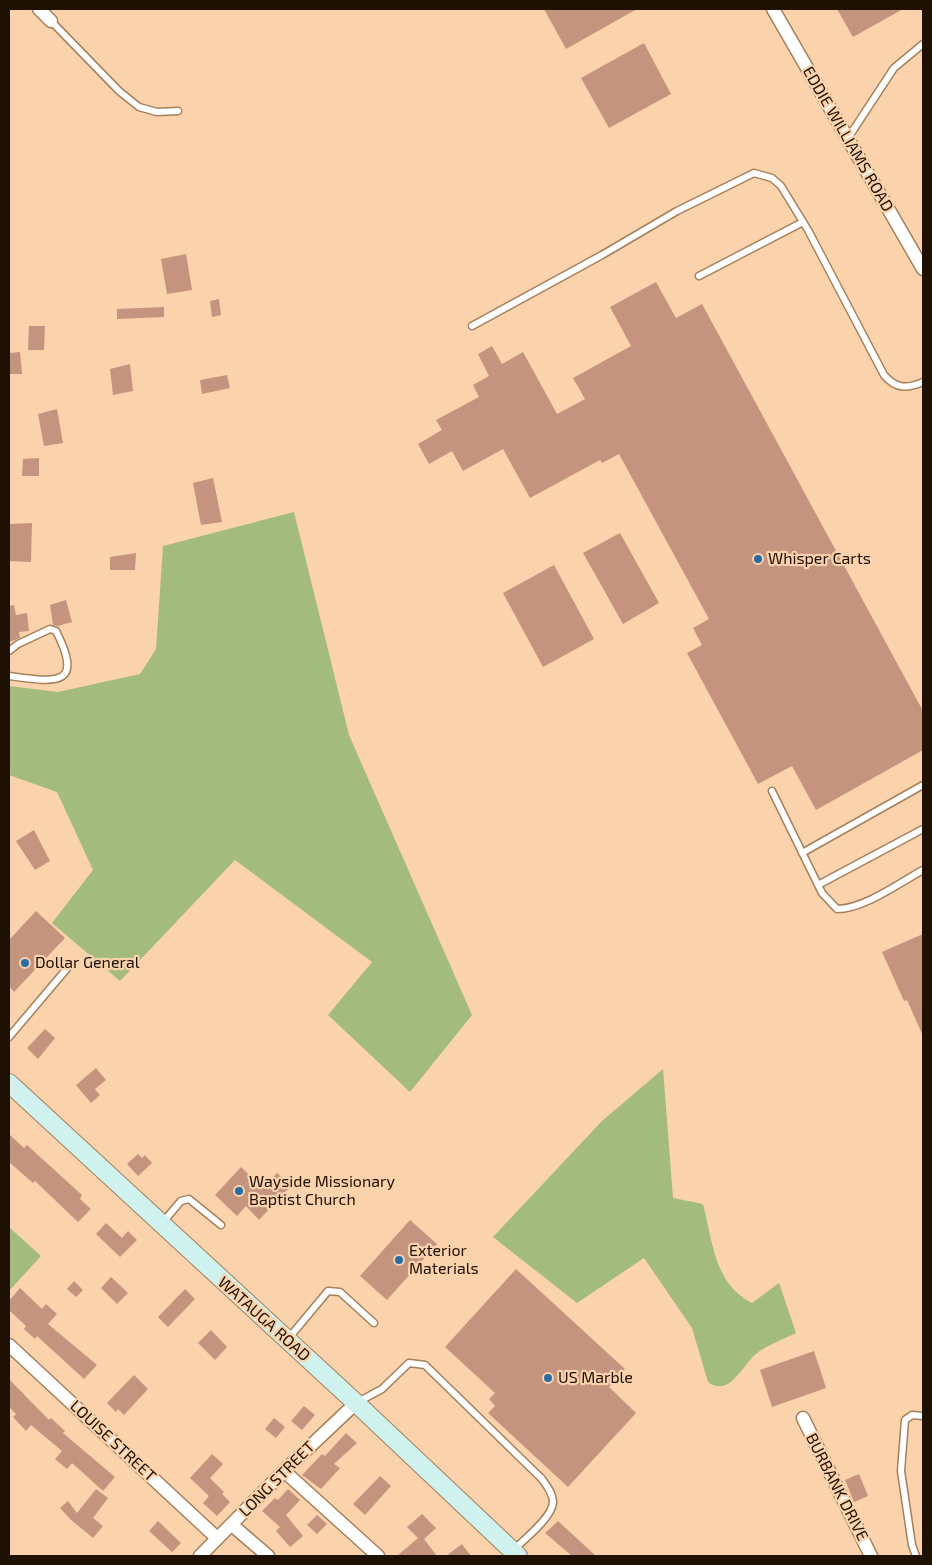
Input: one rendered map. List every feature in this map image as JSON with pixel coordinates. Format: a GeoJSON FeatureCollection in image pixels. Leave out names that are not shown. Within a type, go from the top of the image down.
{"type":"FeatureCollection","features":[{"type":"Feature","properties":{"kind":"main road","name":"WATAUGA ROAD"},"geometry":{"type":"LineString","coordinates":[[9,1083],[160,1225],[356,1403],[515,1554]]}},
{"type":"Feature","properties":{"kind":"street"},"geometry":{"type":"LineString","coordinates":[[38,9],[51,21]]}},
{"type":"Feature","properties":{"kind":"street","name":"EDDIE WILLIAMS ROAD"},"geometry":{"type":"LineString","coordinates":[[773,9],[922,263]]}},
{"type":"Feature","properties":{"kind":"street","name":"LOUISE STREET"},"geometry":{"type":"LineString","coordinates":[[9,1345],[218,1538]]}},
{"type":"Feature","properties":{"kind":"street","name":"LONG STREET"},"geometry":{"type":"LineString","coordinates":[[200,1556],[284,1470],[356,1403]]}},
{"type":"Feature","properties":{"kind":"street","name":"BURBANK DRIVE"},"geometry":{"type":"LineString","coordinates":[[803,1418],[871,1556]]}},
{"type":"Feature","properties":{"kind":"street"},"geometry":{"type":"LineString","coordinates":[[284,1470],[378,1556]]}},
{"type":"Feature","properties":{"kind":"street"},"geometry":{"type":"LineString","coordinates":[[232,1525],[268,1556]]}},
{"type":"Feature","properties":{"kind":"lane"},"geometry":{"type":"LineString","coordinates":[[51,21],[119,91],[139,107],[158,112],[178,111]]}},
{"type":"Feature","properties":{"kind":"lane"},"geometry":{"type":"LineString","coordinates":[[848,138],[894,68],[923,44]]}},
{"type":"Feature","properties":{"kind":"lane"},"geometry":{"type":"LineString","coordinates":[[472,326],[602,256],[677,211],[754,173],[772,178],[781,186],[803,222],[884,375],[891,384],[901,387],[923,382]]}},
{"type":"Feature","properties":{"kind":"lane"},"geometry":{"type":"LineString","coordinates":[[699,276],[803,222]]}},
{"type":"Feature","properties":{"kind":"lane"},"geometry":{"type":"LineString","coordinates":[[9,651],[18,644],[50,629],[56,631],[65,648],[69,668],[65,675],[58,678],[9,676]]}},
{"type":"Feature","properties":{"kind":"lane"},"geometry":{"type":"LineString","coordinates":[[802,853],[923,784]]}},
{"type":"Feature","properties":{"kind":"lane"},"geometry":{"type":"LineString","coordinates":[[772,791],[818,885],[830,903],[837,909],[848,909],[923,870]]}},
{"type":"Feature","properties":{"kind":"lane"},"geometry":{"type":"LineString","coordinates":[[818,885],[923,829]]}},
{"type":"Feature","properties":{"kind":"lane"},"geometry":{"type":"LineString","coordinates":[[9,1038],[70,965]]}},
{"type":"Feature","properties":{"kind":"lane"},"geometry":{"type":"LineString","coordinates":[[160,1225],[181,1201],[189,1199],[222,1225]]}},
{"type":"Feature","properties":{"kind":"lane"},"geometry":{"type":"LineString","coordinates":[[287,1340],[328,1291],[340,1292],[374,1323]]}},
{"type":"Feature","properties":{"kind":"lane"},"geometry":{"type":"LineString","coordinates":[[356,1403],[382,1389],[409,1363],[425,1365],[455,1392],[542,1479],[551,1492],[553,1500],[550,1514],[515,1554]]}},
{"type":"Feature","properties":{"kind":"lane"},"geometry":{"type":"LineString","coordinates":[[916,1556],[912,1545],[901,1470],[905,1420],[912,1416],[923,1416]]}},
{"type":"Feature","properties":{"kind":"green space"},"geometry":{"type":"Polygon","coordinates":[[[294,512],[349,735],[472,1015],[410,1092],[328,1015],[372,962],[235,860],[120,981],[52,923],[93,870],[57,792],[9,775],[9,686],[58,692],[140,674],[156,649],[163,546],[294,512]]]}},
{"type":"Feature","properties":{"kind":"green space"},"geometry":{"type":"Polygon","coordinates":[[[663,1069],[673,1198],[703,1204],[717,1261],[722,1273],[739,1295],[752,1303],[779,1283],[796,1333],[757,1353],[735,1378],[723,1386],[716,1386],[708,1382],[692,1328],[644,1258],[577,1303],[493,1237],[602,1121],[663,1069]]]}},
{"type":"Feature","properties":{"kind":"green space"},"geometry":{"type":"Polygon","coordinates":[[[9,1227],[41,1256],[9,1291],[9,1227]]]}},
{"type":"Feature","properties":{"kind":"building"},"geometry":{"type":"Polygon","coordinates":[[[544,9],[637,9],[566,49],[544,9]]]}},
{"type":"Feature","properties":{"kind":"building"},"geometry":{"type":"Polygon","coordinates":[[[837,9],[903,9],[853,37],[837,9]]]}},
{"type":"Feature","properties":{"kind":"building"},"geometry":{"type":"Polygon","coordinates":[[[644,43],[671,94],[609,128],[581,78],[644,43]]]}},
{"type":"Feature","properties":{"kind":"building"},"geometry":{"type":"Polygon","coordinates":[[[186,254],[192,290],[167,294],[161,259],[186,254]]]}},
{"type":"Feature","properties":{"kind":"building","name":"Whisper Carts"},"geometry":{"type":"Polygon","coordinates":[[[656,282],[676,318],[702,304],[923,711],[923,750],[816,810],[792,766],[758,784],[687,653],[702,645],[693,628],[709,619],[619,454],[602,463],[600,460],[530,498],[503,449],[463,471],[452,451],[429,464],[418,444],[442,430],[436,420],[479,397],[473,385],[489,376],[478,354],[492,346],[502,364],[523,352],[557,414],[585,399],[573,378],[631,346],[610,307],[656,282]]]}},
{"type":"Feature","properties":{"kind":"building"},"geometry":{"type":"Polygon","coordinates":[[[219,299],[221,315],[212,317],[210,301],[219,299]]]}},
{"type":"Feature","properties":{"kind":"building"},"geometry":{"type":"Polygon","coordinates":[[[164,307],[164,317],[117,319],[117,309],[164,307]]]}},
{"type":"Feature","properties":{"kind":"building"},"geometry":{"type":"Polygon","coordinates":[[[29,326],[45,326],[44,350],[28,350],[29,326]]]}},
{"type":"Feature","properties":{"kind":"building"},"geometry":{"type":"Polygon","coordinates":[[[20,352],[22,374],[9,374],[9,353],[20,352]]]}},
{"type":"Feature","properties":{"kind":"building"},"geometry":{"type":"Polygon","coordinates":[[[130,364],[133,391],[113,395],[110,369],[130,364]]]}},
{"type":"Feature","properties":{"kind":"building"},"geometry":{"type":"Polygon","coordinates":[[[227,375],[230,388],[202,394],[200,380],[227,375]]]}},
{"type":"Feature","properties":{"kind":"building"},"geometry":{"type":"Polygon","coordinates":[[[57,409],[63,443],[44,446],[38,414],[57,409]]]}},
{"type":"Feature","properties":{"kind":"building"},"geometry":{"type":"Polygon","coordinates":[[[39,458],[39,476],[22,476],[23,459],[39,458]]]}},
{"type":"Feature","properties":{"kind":"building"},"geometry":{"type":"Polygon","coordinates":[[[213,478],[222,522],[201,525],[193,483],[213,478]]]}},
{"type":"Feature","properties":{"kind":"building"},"geometry":{"type":"Polygon","coordinates":[[[32,523],[31,562],[9,561],[9,524],[32,523]]]}},
{"type":"Feature","properties":{"kind":"building"},"geometry":{"type":"Polygon","coordinates":[[[620,533],[659,603],[623,624],[583,553],[620,533]]]}},
{"type":"Feature","properties":{"kind":"building"},"geometry":{"type":"Polygon","coordinates":[[[136,553],[135,570],[110,570],[110,557],[136,553]]]}},
{"type":"Feature","properties":{"kind":"building"},"geometry":{"type":"Polygon","coordinates":[[[554,565],[594,639],[543,667],[503,593],[554,565]]]}},
{"type":"Feature","properties":{"kind":"building"},"geometry":{"type":"Polygon","coordinates":[[[66,600],[72,622],[58,626],[53,625],[50,605],[66,600]]]}},
{"type":"Feature","properties":{"kind":"building"},"geometry":{"type":"Polygon","coordinates":[[[14,605],[16,615],[27,613],[29,631],[19,632],[20,638],[9,642],[9,606],[14,605]]]}},
{"type":"Feature","properties":{"kind":"building"},"geometry":{"type":"Polygon","coordinates":[[[34,830],[50,861],[35,870],[16,841],[34,830]]]}},
{"type":"Feature","properties":{"kind":"building","name":"Dollar General"},"geometry":{"type":"Polygon","coordinates":[[[36,911],[65,938],[14,992],[9,986],[9,940],[36,911]]]}},
{"type":"Feature","properties":{"kind":"building"},"geometry":{"type":"Polygon","coordinates":[[[923,934],[923,1036],[907,1000],[904,1001],[882,952],[923,934]]]}},
{"type":"Feature","properties":{"kind":"building"},"geometry":{"type":"Polygon","coordinates":[[[45,1029],[55,1038],[38,1059],[27,1048],[45,1029]]]}},
{"type":"Feature","properties":{"kind":"building"},"geometry":{"type":"Polygon","coordinates":[[[96,1068],[106,1080],[95,1089],[100,1095],[91,1103],[76,1085],[96,1068]]]}},
{"type":"Feature","properties":{"kind":"building"},"geometry":{"type":"Polygon","coordinates":[[[9,1134],[24,1148],[27,1145],[82,1195],[80,1199],[91,1209],[78,1222],[35,1181],[33,1183],[9,1162],[9,1134]]]}},
{"type":"Feature","properties":{"kind":"building"},"geometry":{"type":"Polygon","coordinates":[[[138,1154],[142,1158],[145,1155],[152,1163],[138,1176],[127,1164],[138,1154]]]}},
{"type":"Feature","properties":{"kind":"building"},"geometry":{"type":"Polygon","coordinates":[[[241,1167],[263,1188],[277,1173],[291,1186],[259,1220],[246,1206],[237,1216],[215,1195],[241,1167]]]}},
{"type":"Feature","properties":{"kind":"building","name":"Exterior Materials"},"geometry":{"type":"Polygon","coordinates":[[[410,1220],[437,1244],[387,1300],[360,1276],[410,1220]]]}},
{"type":"Feature","properties":{"kind":"building"},"geometry":{"type":"Polygon","coordinates":[[[106,1223],[122,1238],[128,1231],[137,1240],[120,1257],[96,1234],[106,1223]]]}},
{"type":"Feature","properties":{"kind":"building","name":"US Marble"},"geometry":{"type":"Polygon","coordinates":[[[516,1269],[625,1369],[609,1387],[636,1413],[568,1487],[488,1413],[495,1406],[489,1399],[495,1393],[445,1347],[516,1269]]]}},
{"type":"Feature","properties":{"kind":"building"},"geometry":{"type":"Polygon","coordinates":[[[111,1277],[128,1293],[117,1304],[101,1288],[111,1277]]]}},
{"type":"Feature","properties":{"kind":"building"},"geometry":{"type":"Polygon","coordinates":[[[74,1281],[83,1290],[76,1297],[67,1289],[74,1281]]]}},
{"type":"Feature","properties":{"kind":"building"},"geometry":{"type":"Polygon","coordinates":[[[20,1288],[42,1309],[46,1304],[57,1314],[48,1324],[97,1365],[84,1379],[37,1336],[35,1339],[24,1329],[26,1326],[9,1310],[9,1301],[20,1288]]]}},
{"type":"Feature","properties":{"kind":"building"},"geometry":{"type":"Polygon","coordinates":[[[185,1289],[195,1299],[168,1327],[158,1317],[185,1289]]]}},
{"type":"Feature","properties":{"kind":"building"},"geometry":{"type":"Polygon","coordinates":[[[211,1330],[227,1347],[215,1360],[198,1343],[211,1330]]]}},
{"type":"Feature","properties":{"kind":"building"},"geometry":{"type":"Polygon","coordinates":[[[814,1351],[826,1388],[772,1407],[760,1370],[814,1351]]]}},
{"type":"Feature","properties":{"kind":"building"},"geometry":{"type":"Polygon","coordinates":[[[134,1375],[148,1389],[124,1415],[118,1409],[116,1412],[107,1403],[134,1375]]]}},
{"type":"Feature","properties":{"kind":"building"},"geometry":{"type":"Polygon","coordinates":[[[9,1379],[49,1420],[51,1418],[65,1431],[63,1433],[115,1477],[103,1491],[72,1463],[67,1469],[55,1459],[62,1451],[31,1425],[26,1431],[13,1417],[16,1414],[9,1407],[9,1379]]]}},
{"type":"Feature","properties":{"kind":"building"},"geometry":{"type":"Polygon","coordinates":[[[304,1406],[315,1415],[302,1430],[291,1421],[304,1406]]]}},
{"type":"Feature","properties":{"kind":"building"},"geometry":{"type":"Polygon","coordinates":[[[274,1418],[285,1427],[276,1438],[265,1429],[274,1418]]]}},
{"type":"Feature","properties":{"kind":"building"},"geometry":{"type":"Polygon","coordinates":[[[346,1433],[357,1443],[334,1464],[340,1468],[321,1489],[302,1475],[322,1454],[325,1456],[346,1433]]]}},
{"type":"Feature","properties":{"kind":"building"},"geometry":{"type":"Polygon","coordinates":[[[212,1454],[223,1464],[210,1478],[224,1492],[222,1494],[230,1502],[217,1516],[203,1503],[209,1496],[190,1478],[212,1454]]]}},
{"type":"Feature","properties":{"kind":"building"},"geometry":{"type":"Polygon","coordinates":[[[859,1474],[868,1496],[854,1502],[845,1480],[859,1474]]]}},
{"type":"Feature","properties":{"kind":"building"},"geometry":{"type":"Polygon","coordinates":[[[380,1476],[391,1486],[365,1515],[353,1504],[380,1476]]]}},
{"type":"Feature","properties":{"kind":"building"},"geometry":{"type":"Polygon","coordinates":[[[96,1489],[108,1498],[93,1518],[103,1526],[93,1538],[60,1508],[68,1501],[77,1513],[96,1489]]]}},
{"type":"Feature","properties":{"kind":"building"},"geometry":{"type":"Polygon","coordinates":[[[288,1489],[300,1500],[286,1515],[303,1536],[290,1547],[276,1531],[280,1527],[262,1511],[275,1498],[278,1500],[288,1489]]]}},
{"type":"Feature","properties":{"kind":"building"},"geometry":{"type":"Polygon","coordinates":[[[422,1514],[436,1528],[424,1539],[437,1556],[397,1556],[418,1538],[407,1527],[422,1514]]]}},
{"type":"Feature","properties":{"kind":"building"},"geometry":{"type":"Polygon","coordinates":[[[317,1515],[327,1524],[317,1534],[307,1525],[317,1515]]]}},
{"type":"Feature","properties":{"kind":"building"},"geometry":{"type":"Polygon","coordinates":[[[158,1521],[181,1543],[172,1552],[149,1531],[158,1521]]]}},
{"type":"Feature","properties":{"kind":"building"},"geometry":{"type":"Polygon","coordinates":[[[558,1521],[596,1556],[572,1556],[545,1533],[558,1521]]]}},
{"type":"Feature","properties":{"kind":"building"},"geometry":{"type":"Polygon","coordinates":[[[462,1544],[471,1556],[446,1556],[462,1544]]]}},
{"type":"Feature","properties":{"kind":"place","name":"Whisper Carts"},"geometry":{"type":"Point","coordinates":[758,559]}},
{"type":"Feature","properties":{"kind":"place","name":"Dollar General"},"geometry":{"type":"Point","coordinates":[25,963]}},
{"type":"Feature","properties":{"kind":"place","name":"Wayside Missionary Baptist Church"},"geometry":{"type":"Point","coordinates":[239,1191]}},
{"type":"Feature","properties":{"kind":"place","name":"Exterior Materials"},"geometry":{"type":"Point","coordinates":[399,1260]}},
{"type":"Feature","properties":{"kind":"place","name":"US Marble"},"geometry":{"type":"Point","coordinates":[548,1378]}}]}
